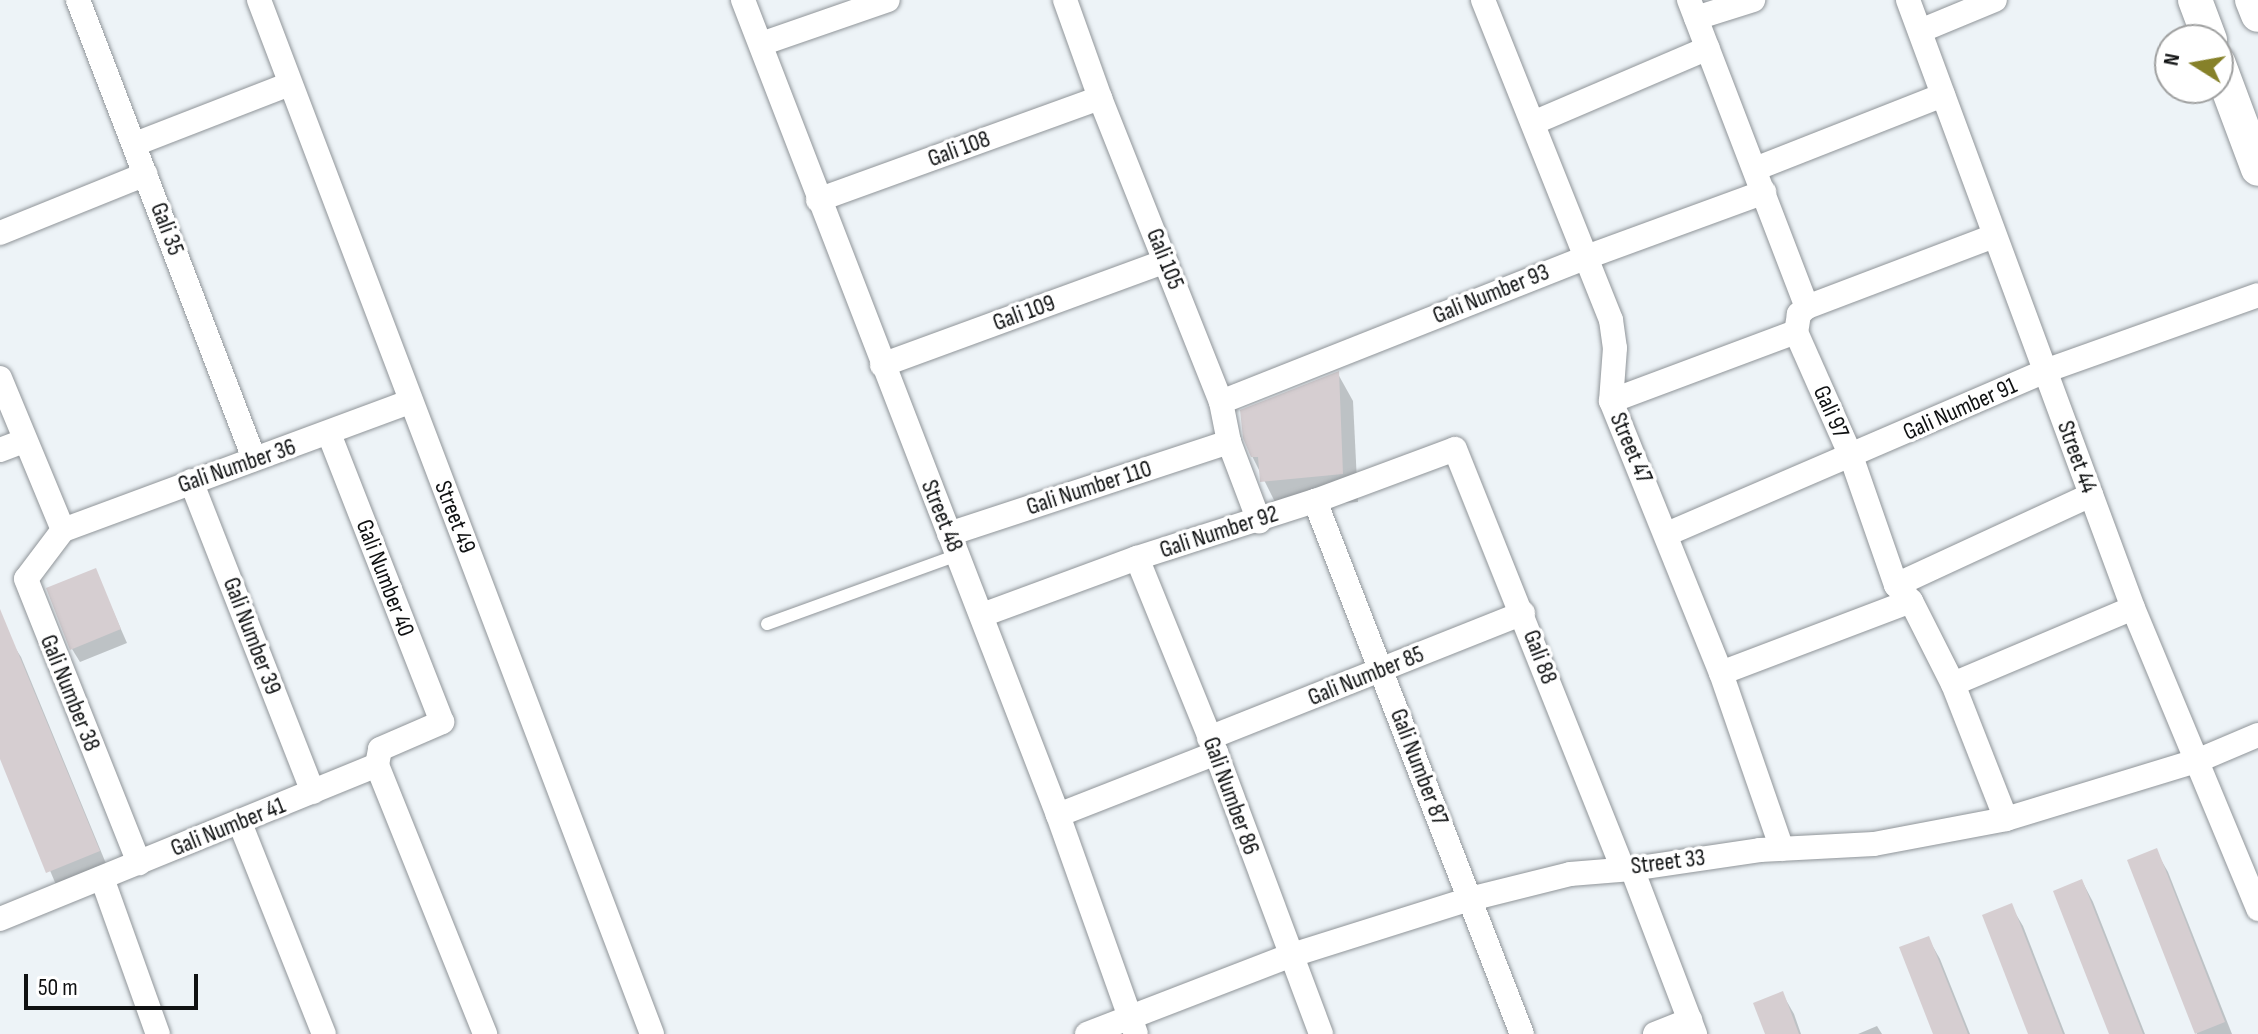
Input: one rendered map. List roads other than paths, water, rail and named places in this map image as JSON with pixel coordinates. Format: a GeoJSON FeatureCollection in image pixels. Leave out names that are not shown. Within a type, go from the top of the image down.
{"type":"FeatureCollection","features":[{"type":"Feature","properties":{"kind":"main road"},"geometry":{"type":"LineString","coordinates":[[2195,0],[2204,24]]}},
{"type":"Feature","properties":{"kind":"main road"},"geometry":{"type":"LineString","coordinates":[[2252,0],[2258,15]]}},
{"type":"Feature","properties":{"kind":"main road"},"geometry":{"type":"LineString","coordinates":[[2234,104],[2258,169]]}},
{"type":"Feature","properties":{"kind":"street","name":"Gali 35"},"geometry":{"type":"LineString","coordinates":[[78,0],[254,458]]}},
{"type":"Feature","properties":{"kind":"street","name":"Street 49"},"geometry":{"type":"LineString","coordinates":[[259,0],[652,1034]]}},
{"type":"Feature","properties":{"kind":"street","name":"Street 48"},"geometry":{"type":"LineString","coordinates":[[743,0],[882,365],[982,615],[1133,1025]]}},
{"type":"Feature","properties":{"kind":"street"},"geometry":{"type":"LineString","coordinates":[[761,44],[888,0]]}},
{"type":"Feature","properties":{"kind":"street","name":"Gali 105"},"geometry":{"type":"LineString","coordinates":[[1065,0],[1100,98],[1221,402],[1229,442],[1259,521]]}},
{"type":"Feature","properties":{"kind":"street","name":"Street 47"},"geometry":{"type":"LineString","coordinates":[[1483,0],[1611,320],[1615,348],[1611,401],[1721,673],[1782,849]]}},
{"type":"Feature","properties":{"kind":"street"},"geometry":{"type":"LineString","coordinates":[[1753,0],[1692,9],[1807,307]]}},
{"type":"Feature","properties":{"kind":"street","name":"Street 44"},"geometry":{"type":"LineString","coordinates":[[1908,0],[2133,608],[2199,760],[2258,909]]}},
{"type":"Feature","properties":{"kind":"street"},"geometry":{"type":"LineString","coordinates":[[1920,31],[1995,0]]}},
{"type":"Feature","properties":{"kind":"street"},"geometry":{"type":"LineString","coordinates":[[1533,123],[1708,48]]}},
{"type":"Feature","properties":{"kind":"street"},"geometry":{"type":"LineString","coordinates":[[135,144],[290,84]]}},
{"type":"Feature","properties":{"kind":"street","name":"Gali Number 93"},"geometry":{"type":"LineString","coordinates":[[1221,402],[1584,258],[1943,95]]}},
{"type":"Feature","properties":{"kind":"street","name":"Gali 108"},"geometry":{"type":"LineString","coordinates":[[818,200],[1100,98]]}},
{"type":"Feature","properties":{"kind":"street"},"geometry":{"type":"LineString","coordinates":[[0,233],[146,174]]}},
{"type":"Feature","properties":{"kind":"street"},"geometry":{"type":"LineString","coordinates":[[1611,401],[1796,332],[1799,314],[1807,307],[1994,236]]}},
{"type":"Feature","properties":{"kind":"street","name":"Gali 109"},"geometry":{"type":"LineString","coordinates":[[882,365],[1166,261]]}},
{"type":"Feature","properties":{"kind":"street","name":"Gali Number 91"},"geometry":{"type":"LineString","coordinates":[[1667,534],[2045,371],[2258,295]]}},
{"type":"Feature","properties":{"kind":"street","name":"Gali 97"},"geometry":{"type":"LineString","coordinates":[[1796,332],[1851,456],[1904,593],[1953,684],[2006,819]]}},
{"type":"Feature","properties":{"kind":"street"},"geometry":{"type":"LineString","coordinates":[[0,378],[63,530]]}},
{"type":"Feature","properties":{"kind":"street","name":"Gali Number 36"},"geometry":{"type":"LineString","coordinates":[[63,530],[254,458],[329,434],[411,401]]}},
{"type":"Feature","properties":{"kind":"street","name":"Gali Number 40"},"geometry":{"type":"LineString","coordinates":[[329,434],[442,722]]}},
{"type":"Feature","properties":{"kind":"street"},"geometry":{"type":"LineString","coordinates":[[0,450],[24,441]]}},
{"type":"Feature","properties":{"kind":"street","name":"Gali Number 110"},"geometry":{"type":"LineString","coordinates":[[954,545],[1229,442]]}},
{"type":"Feature","properties":{"kind":"street","name":"Gali Number 92"},"geometry":{"type":"LineString","coordinates":[[982,615],[1137,558],[1259,521],[1455,449]]}},
{"type":"Feature","properties":{"kind":"street","name":"Gali 88"},"geometry":{"type":"LineString","coordinates":[[1455,449],[1693,1027]]}},
{"type":"Feature","properties":{"kind":"street","name":"Gali Number 39"},"geometry":{"type":"LineString","coordinates":[[191,481],[313,792]]}},
{"type":"Feature","properties":{"kind":"street"},"geometry":{"type":"LineString","coordinates":[[1721,673],[1904,593],[2091,495]]}},
{"type":"Feature","properties":{"kind":"street","name":"Gali Number 87"},"geometry":{"type":"LineString","coordinates":[[1315,501],[1470,899],[1514,1032]]}},
{"type":"Feature","properties":{"kind":"street","name":"Gali Number 38"},"geometry":{"type":"LineString","coordinates":[[63,530],[26,579],[139,863]]}},
{"type":"Feature","properties":{"kind":"street","name":"Gali Number 86"},"geometry":{"type":"LineString","coordinates":[[1137,558],[1213,745],[1289,956],[1321,1034]]}},
{"type":"Feature","properties":{"kind":"street"},"geometry":{"type":"LineString","coordinates":[[1953,684],[2133,608]]}},
{"type":"Feature","properties":{"kind":"street","name":"Gali Number 85"},"geometry":{"type":"LineString","coordinates":[[1058,815],[1382,671],[1523,613]]}},
{"type":"Feature","properties":{"kind":"street","name":"Gali Number 41"},"geometry":{"type":"LineString","coordinates":[[0,919],[377,765],[380,749],[442,722]]}},
{"type":"Feature","properties":{"kind":"street","name":"Street 33"},"geometry":{"type":"LineString","coordinates":[[1087,1034],[1133,1025],[1289,956],[1470,899],[1570,874],[1782,849],[1874,844],[2006,819],[2199,760],[2258,735]]}},
{"type":"Feature","properties":{"kind":"street"},"geometry":{"type":"LineString","coordinates":[[377,765],[485,1034]]}},
{"type":"Feature","properties":{"kind":"street"},"geometry":{"type":"LineString","coordinates":[[240,823],[324,1034]]}},
{"type":"Feature","properties":{"kind":"street"},"geometry":{"type":"LineString","coordinates":[[102,878],[158,1034]]}},
{"type":"Feature","properties":{"kind":"street"},"geometry":{"type":"LineString","coordinates":[[1655,1034],[1693,1027]]}},
{"type":"Feature","properties":{"kind":"lane"},"geometry":{"type":"LineString","coordinates":[[767,624],[954,545]]}}]}
